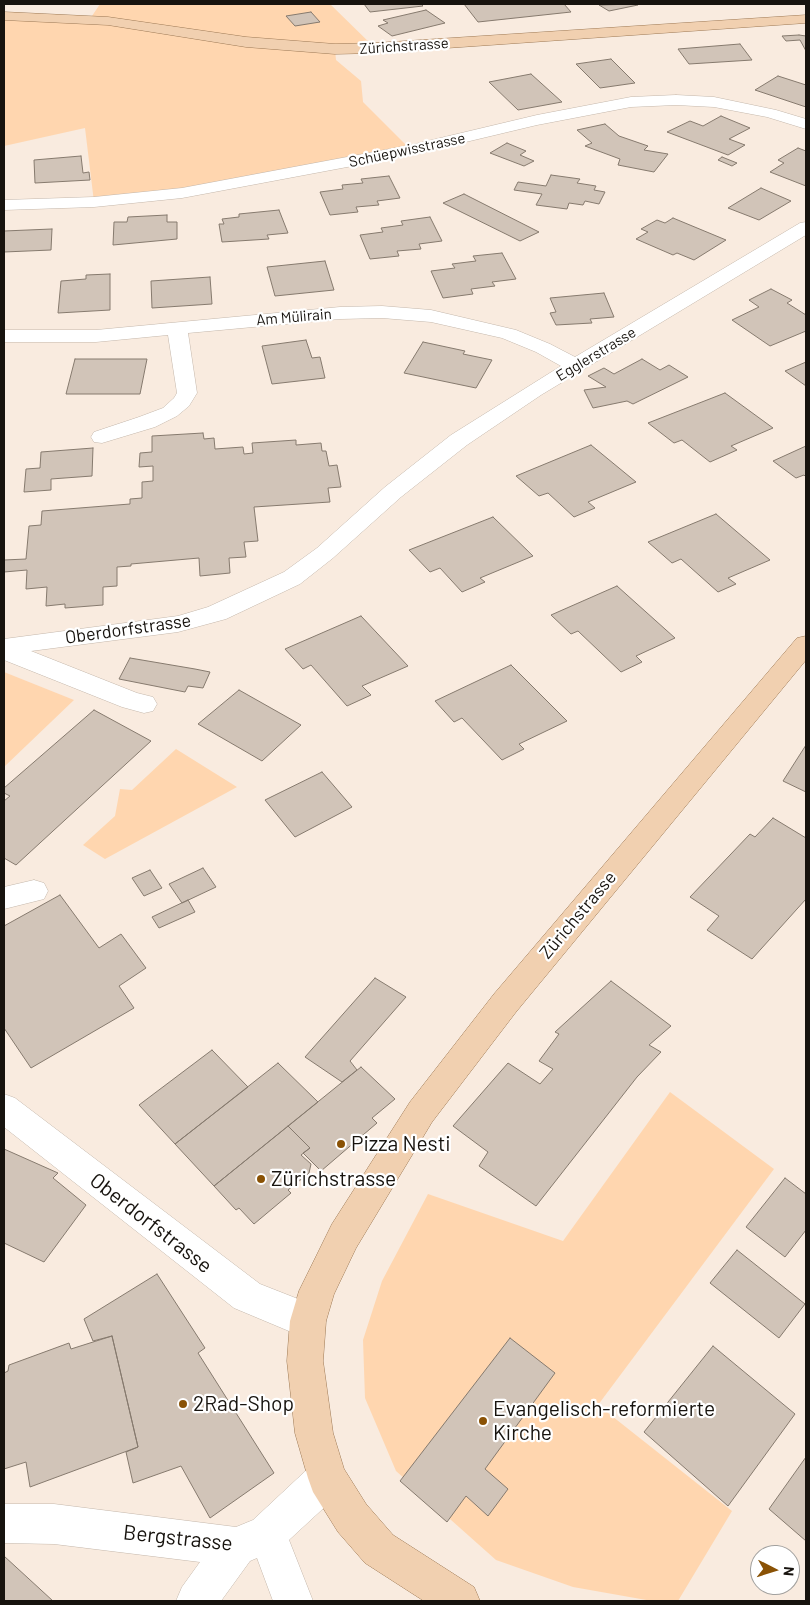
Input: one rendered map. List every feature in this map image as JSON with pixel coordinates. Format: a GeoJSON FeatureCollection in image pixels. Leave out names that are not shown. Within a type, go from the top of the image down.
{"type":"FeatureCollection","features":[{"type":"Feature","properties":{"kind":"main road","name":"Zürichstrasse"},"geometry":{"type":"LineString","coordinates":[[4,16],[108,21],[246,42],[335,49],[375,48],[806,19]]}},
{"type":"Feature","properties":{"kind":"main road","name":"Zürichstrasse"},"geometry":{"type":"LineString","coordinates":[[460,1601],[379,1549],[352,1518],[328,1478],[314,1433],[305,1361],[308,1321],[317,1291],[344,1236],[422,1112],[505,1003],[806,644]]}},
{"type":"Feature","properties":{"kind":"street","name":"Schüepwisstrasse"},"geometry":{"type":"LineString","coordinates":[[4,205],[94,202],[182,193],[325,167],[537,120],[631,102],[676,100],[714,102],[770,113],[806,124]]}},
{"type":"Feature","properties":{"kind":"street","name":"Egglerstrasse"},"geometry":{"type":"LineString","coordinates":[[394,492],[459,440],[576,366],[806,227]]}},
{"type":"Feature","properties":{"kind":"street","name":"Am Mülirain"},"geometry":{"type":"LineString","coordinates":[[4,336],[96,336],[340,313],[382,312],[430,316],[509,334],[543,348],[576,366]]}},
{"type":"Feature","properties":{"kind":"street"},"geometry":{"type":"LineString","coordinates":[[102,437],[170,412],[182,402],[187,393],[177,328]]}},
{"type":"Feature","properties":{"kind":"street","name":"Oberdorfstrasse"},"geometry":{"type":"LineString","coordinates":[[4,649],[30,643],[178,624],[217,613],[292,578],[325,553],[394,492]]}},
{"type":"Feature","properties":{"kind":"street"},"geometry":{"type":"LineString","coordinates":[[4,649],[131,701],[144,704]]}},
{"type":"Feature","properties":{"kind":"street"},"geometry":{"type":"LineString","coordinates":[[4,898],[34,891]]}},
{"type":"Feature","properties":{"kind":"street","name":"Oberdorfstrasse"},"geometry":{"type":"LineString","coordinates":[[4,1108],[247,1296],[308,1321]]}},
{"type":"Feature","properties":{"kind":"street"},"geometry":{"type":"LineString","coordinates":[[196,1601],[252,1541],[328,1478]]}},
{"type":"Feature","properties":{"kind":"street","name":"Bergstrasse"},"geometry":{"type":"LineString","coordinates":[[4,1524],[54,1524],[252,1541]]}},
{"type":"Feature","properties":{"kind":"street"},"geometry":{"type":"LineString","coordinates":[[252,1541],[293,1601]]}},
{"type":"Feature","properties":{"kind":"shaded area"},"geometry":{"type":"Polygon","coordinates":[[[100,4],[330,4],[375,48],[335,50],[336,60],[361,81],[363,102],[411,150],[315,169],[94,202],[85,128],[4,146],[4,16],[90,19],[100,4]]]}},
{"type":"Feature","properties":{"kind":"shaded area"},"geometry":{"type":"Polygon","coordinates":[[[4,672],[74,700],[4,767],[4,672]]]}},
{"type":"Feature","properties":{"kind":"shaded area"},"geometry":{"type":"Polygon","coordinates":[[[176,749],[237,787],[105,859],[83,845],[115,816],[120,789],[132,790],[176,749]]]}},
{"type":"Feature","properties":{"kind":"shaded area"},"geometry":{"type":"Polygon","coordinates":[[[670,1092],[774,1169],[598,1405],[732,1511],[678,1601],[652,1601],[573,1587],[496,1560],[396,1471],[365,1398],[363,1340],[382,1281],[428,1194],[563,1241],[670,1092]]]}},
{"type":"Feature","properties":{"kind":"building"},"geometry":{"type":"Polygon","coordinates":[[[364,4],[421,4],[423,6],[370,12],[364,4]]]}},
{"type":"Feature","properties":{"kind":"building"},"geometry":{"type":"Polygon","coordinates":[[[464,4],[564,4],[571,12],[478,22],[464,4]]]}},
{"type":"Feature","properties":{"kind":"building"},"geometry":{"type":"Polygon","coordinates":[[[599,5],[638,5],[609,11],[599,5]]]}},
{"type":"Feature","properties":{"kind":"building"},"geometry":{"type":"Polygon","coordinates":[[[426,10],[445,23],[392,36],[378,26],[388,23],[383,20],[426,10]]]}},
{"type":"Feature","properties":{"kind":"building"},"geometry":{"type":"Polygon","coordinates":[[[311,12],[320,22],[295,26],[286,16],[311,12]]]}},
{"type":"Feature","properties":{"kind":"building"},"geometry":{"type":"Polygon","coordinates":[[[782,36],[806,36],[806,51],[800,40],[786,41],[782,36]]]}},
{"type":"Feature","properties":{"kind":"building"},"geometry":{"type":"Polygon","coordinates":[[[740,44],[752,60],[689,64],[678,49],[740,44]]]}},
{"type":"Feature","properties":{"kind":"building"},"geometry":{"type":"Polygon","coordinates":[[[611,59],[635,83],[600,88],[576,64],[611,59]]]}},
{"type":"Feature","properties":{"kind":"building"},"geometry":{"type":"Polygon","coordinates":[[[531,74],[562,102],[518,110],[489,82],[531,74]]]}},
{"type":"Feature","properties":{"kind":"building"},"geometry":{"type":"Polygon","coordinates":[[[778,76],[806,85],[806,107],[755,90],[778,76]]]}},
{"type":"Feature","properties":{"kind":"building"},"geometry":{"type":"Polygon","coordinates":[[[721,116],[750,128],[729,139],[745,145],[728,155],[667,132],[690,121],[703,126],[721,116]]]}},
{"type":"Feature","properties":{"kind":"building"},"geometry":{"type":"Polygon","coordinates":[[[605,124],[619,136],[648,146],[644,150],[668,154],[654,172],[618,165],[620,159],[585,146],[592,143],[577,130],[605,124]]]}},
{"type":"Feature","properties":{"kind":"building"},"geometry":{"type":"Polygon","coordinates":[[[507,143],[526,151],[520,155],[534,161],[524,166],[490,153],[507,143]]]}},
{"type":"Feature","properties":{"kind":"building"},"geometry":{"type":"Polygon","coordinates":[[[798,148],[806,151],[806,186],[770,172],[784,163],[778,160],[798,148]]]}},
{"type":"Feature","properties":{"kind":"building"},"geometry":{"type":"Polygon","coordinates":[[[81,156],[83,173],[89,172],[90,180],[35,183],[34,160],[81,156]]]}},
{"type":"Feature","properties":{"kind":"building"},"geometry":{"type":"Polygon","coordinates":[[[722,157],[737,163],[732,166],[718,160],[722,157]]]}},
{"type":"Feature","properties":{"kind":"building"},"geometry":{"type":"Polygon","coordinates":[[[551,175],[580,179],[577,183],[596,186],[594,190],[605,192],[599,204],[585,201],[583,205],[569,203],[567,209],[536,205],[542,194],[514,190],[518,182],[546,186],[551,175]]]}},
{"type":"Feature","properties":{"kind":"building"},"geometry":{"type":"Polygon","coordinates":[[[389,176],[400,198],[377,201],[379,205],[356,207],[358,212],[330,215],[320,192],[343,189],[342,185],[363,183],[361,179],[389,176]]]}},
{"type":"Feature","properties":{"kind":"building"},"geometry":{"type":"Polygon","coordinates":[[[761,188],[791,201],[759,220],[728,208],[761,188]]]}},
{"type":"Feature","properties":{"kind":"building"},"geometry":{"type":"Polygon","coordinates":[[[464,194],[539,232],[520,241],[443,203],[464,194]]]}},
{"type":"Feature","properties":{"kind":"building"},"geometry":{"type":"Polygon","coordinates":[[[279,210],[288,233],[267,235],[269,239],[222,242],[219,224],[224,224],[222,219],[239,217],[239,214],[279,210]]]}},
{"type":"Feature","properties":{"kind":"building"},"geometry":{"type":"Polygon","coordinates":[[[167,215],[167,222],[177,222],[177,239],[113,245],[114,222],[127,222],[128,217],[167,215]]]}},
{"type":"Feature","properties":{"kind":"building"},"geometry":{"type":"Polygon","coordinates":[[[430,217],[442,241],[419,244],[421,249],[397,251],[399,256],[370,259],[360,235],[383,232],[381,228],[403,225],[401,221],[430,217]]]}},
{"type":"Feature","properties":{"kind":"building"},"geometry":{"type":"Polygon","coordinates":[[[673,218],[726,240],[694,260],[677,253],[673,255],[636,239],[648,232],[641,229],[657,220],[665,223],[673,218]]]}},
{"type":"Feature","properties":{"kind":"building"},"geometry":{"type":"Polygon","coordinates":[[[52,229],[51,250],[4,252],[4,231],[52,229]]]}},
{"type":"Feature","properties":{"kind":"building"},"geometry":{"type":"Polygon","coordinates":[[[502,253],[516,279],[492,282],[495,286],[471,289],[473,294],[443,298],[431,271],[455,268],[452,264],[476,261],[473,256],[502,253]]]}},
{"type":"Feature","properties":{"kind":"building"},"geometry":{"type":"Polygon","coordinates":[[[325,261],[334,290],[275,296],[267,267],[325,261]]]}},
{"type":"Feature","properties":{"kind":"building"},"geometry":{"type":"Polygon","coordinates":[[[110,274],[110,310],[58,313],[61,281],[86,279],[86,275],[110,274]]]}},
{"type":"Feature","properties":{"kind":"building"},"geometry":{"type":"Polygon","coordinates":[[[210,277],[212,304],[152,308],[151,281],[210,277]]]}},
{"type":"Feature","properties":{"kind":"building"},"geometry":{"type":"Polygon","coordinates":[[[771,289],[792,300],[787,303],[806,315],[806,331],[770,346],[732,320],[759,307],[749,300],[771,289]]]}},
{"type":"Feature","properties":{"kind":"building"},"geometry":{"type":"Polygon","coordinates":[[[604,293],[614,317],[590,319],[592,323],[556,325],[550,313],[556,312],[550,298],[604,293]]]}},
{"type":"Feature","properties":{"kind":"building"},"geometry":{"type":"Polygon","coordinates":[[[306,340],[312,358],[320,357],[325,378],[272,384],[262,346],[306,340]]]}},
{"type":"Feature","properties":{"kind":"building"},"geometry":{"type":"Polygon","coordinates":[[[423,342],[465,351],[463,354],[492,360],[476,388],[404,373],[423,342]]]}},
{"type":"Feature","properties":{"kind":"building"},"geometry":{"type":"Polygon","coordinates":[[[75,359],[147,359],[140,394],[66,394],[75,359]]]}},
{"type":"Feature","properties":{"kind":"building"},"geometry":{"type":"Polygon","coordinates":[[[642,359],[660,370],[669,365],[688,377],[633,404],[627,401],[593,408],[584,390],[606,387],[588,376],[604,368],[614,374],[642,359]]]}},
{"type":"Feature","properties":{"kind":"building"},"geometry":{"type":"Polygon","coordinates":[[[806,362],[806,386],[785,371],[806,362]]]}},
{"type":"Feature","properties":{"kind":"building"},"geometry":{"type":"Polygon","coordinates":[[[725,393],[773,428],[731,446],[737,450],[710,462],[682,440],[674,443],[648,423],[725,393]]]}},
{"type":"Feature","properties":{"kind":"building"},"geometry":{"type":"Polygon","coordinates":[[[203,433],[204,439],[214,438],[215,449],[243,447],[244,454],[253,453],[252,443],[296,440],[296,445],[321,443],[322,451],[326,451],[329,466],[337,465],[341,487],[328,488],[330,502],[254,507],[258,541],[244,542],[246,557],[229,558],[230,573],[200,576],[199,558],[131,564],[131,566],[117,567],[117,586],[103,587],[103,605],[65,608],[65,604],[46,606],[47,587],[26,589],[27,570],[4,572],[4,560],[26,559],[29,526],[41,525],[42,511],[130,504],[130,499],[142,498],[142,482],[153,481],[153,466],[139,467],[140,453],[152,452],[152,436],[203,433]]]}},
{"type":"Feature","properties":{"kind":"building"},"geometry":{"type":"Polygon","coordinates":[[[591,445],[636,482],[588,502],[595,508],[574,517],[548,493],[539,496],[516,476],[591,445]]]}},
{"type":"Feature","properties":{"kind":"building"},"geometry":{"type":"Polygon","coordinates":[[[806,446],[806,477],[804,475],[796,478],[773,461],[806,446]]]}},
{"type":"Feature","properties":{"kind":"building"},"geometry":{"type":"Polygon","coordinates":[[[93,448],[92,476],[51,479],[51,490],[24,492],[26,469],[40,468],[41,452],[93,448]]]}},
{"type":"Feature","properties":{"kind":"building"},"geometry":{"type":"Polygon","coordinates":[[[716,514],[770,560],[728,578],[736,584],[718,592],[681,559],[672,563],[648,542],[716,514]]]}},
{"type":"Feature","properties":{"kind":"building"},"geometry":{"type":"Polygon","coordinates":[[[493,517],[533,556],[480,578],[485,582],[462,592],[440,568],[430,572],[409,550],[493,517]]]}},
{"type":"Feature","properties":{"kind":"building"},"geometry":{"type":"Polygon","coordinates":[[[617,586],[675,638],[636,656],[642,662],[621,672],[578,631],[571,634],[551,615],[617,586]]]}},
{"type":"Feature","properties":{"kind":"building"},"geometry":{"type":"Polygon","coordinates":[[[361,616],[408,666],[362,686],[371,695],[347,706],[311,665],[303,669],[285,649],[361,616]]]}},
{"type":"Feature","properties":{"kind":"building"},"geometry":{"type":"Polygon","coordinates":[[[130,658],[210,672],[203,688],[188,686],[185,692],[119,679],[130,658]]]}},
{"type":"Feature","properties":{"kind":"building"},"geometry":{"type":"Polygon","coordinates":[[[511,665],[567,721],[519,744],[524,749],[502,760],[462,718],[454,722],[435,701],[511,665]]]}},
{"type":"Feature","properties":{"kind":"building"},"geometry":{"type":"Polygon","coordinates":[[[239,690],[301,725],[262,761],[198,724],[239,690]]]}},
{"type":"Feature","properties":{"kind":"building"},"geometry":{"type":"Polygon","coordinates":[[[94,710],[151,741],[16,865],[4,858],[4,801],[10,796],[4,793],[4,788],[94,710]]]}},
{"type":"Feature","properties":{"kind":"building"},"geometry":{"type":"Polygon","coordinates":[[[806,745],[806,792],[783,781],[806,745]]]}},
{"type":"Feature","properties":{"kind":"building"},"geometry":{"type":"Polygon","coordinates":[[[322,772],[352,807],[295,837],[265,800],[322,772]]]}},
{"type":"Feature","properties":{"kind":"building"},"geometry":{"type":"Polygon","coordinates":[[[773,818],[806,838],[806,899],[752,959],[707,930],[719,916],[690,897],[750,834],[755,837],[773,818]]]}},
{"type":"Feature","properties":{"kind":"building"},"geometry":{"type":"Polygon","coordinates":[[[203,868],[216,887],[182,903],[169,884],[203,868]]]}},
{"type":"Feature","properties":{"kind":"building"},"geometry":{"type":"Polygon","coordinates":[[[150,870],[162,888],[144,896],[132,878],[150,870]]]}},
{"type":"Feature","properties":{"kind":"building"},"geometry":{"type":"Polygon","coordinates":[[[60,895],[99,948],[121,934],[146,968],[119,986],[134,1008],[31,1068],[4,1028],[4,926],[60,895]]]}},
{"type":"Feature","properties":{"kind":"building"},"geometry":{"type":"Polygon","coordinates":[[[188,900],[195,912],[159,928],[152,917],[188,900]]]}},
{"type":"Feature","properties":{"kind":"building"},"geometry":{"type":"Polygon","coordinates":[[[375,978],[406,997],[350,1061],[357,1070],[342,1082],[305,1057],[375,978]]]}},
{"type":"Feature","properties":{"kind":"building"},"geometry":{"type":"Polygon","coordinates":[[[611,981],[671,1026],[649,1045],[661,1052],[637,1077],[536,1206],[479,1166],[488,1152],[453,1126],[508,1063],[540,1084],[553,1069],[539,1061],[559,1034],[555,1032],[611,981]]]}},
{"type":"Feature","properties":{"kind":"building"},"geometry":{"type":"Polygon","coordinates":[[[212,1050],[248,1087],[175,1144],[139,1105],[212,1050]]]}},
{"type":"Feature","properties":{"kind":"building"},"geometry":{"type":"Polygon","coordinates":[[[278,1063],[318,1102],[214,1186],[175,1144],[278,1063]]]}},
{"type":"Feature","properties":{"kind":"building"},"geometry":{"type":"Polygon","coordinates":[[[361,1067],[395,1099],[372,1118],[377,1123],[321,1171],[303,1153],[310,1148],[288,1126],[361,1067]]]}},
{"type":"Feature","properties":{"kind":"building","name":"Zürichstrasse"},"geometry":{"type":"Polygon","coordinates":[[[288,1126],[310,1148],[301,1155],[311,1164],[309,1173],[288,1190],[291,1193],[254,1224],[239,1208],[236,1210],[214,1186],[288,1126]]]}},
{"type":"Feature","properties":{"kind":"building"},"geometry":{"type":"Polygon","coordinates":[[[4,1149],[58,1173],[53,1178],[86,1205],[44,1262],[4,1243],[4,1149]]]}},
{"type":"Feature","properties":{"kind":"building"},"geometry":{"type":"Polygon","coordinates":[[[785,1178],[806,1194],[806,1230],[785,1257],[746,1227],[785,1178]]]}},
{"type":"Feature","properties":{"kind":"building"},"geometry":{"type":"Polygon","coordinates":[[[737,1250],[805,1304],[779,1338],[710,1283],[737,1250]]]}},
{"type":"Feature","properties":{"kind":"building"},"geometry":{"type":"Polygon","coordinates":[[[157,1274],[205,1348],[198,1353],[274,1473],[210,1518],[181,1466],[133,1483],[126,1452],[138,1447],[112,1336],[93,1341],[84,1319],[157,1274]]]}},
{"type":"Feature","properties":{"kind":"building"},"geometry":{"type":"Polygon","coordinates":[[[112,1336],[138,1447],[30,1487],[26,1462],[4,1469],[4,1373],[8,1371],[9,1365],[69,1343],[71,1349],[112,1336]]]}},
{"type":"Feature","properties":{"kind":"building","name":"Evangelisch-reformierte Kirche"},"geometry":{"type":"Polygon","coordinates":[[[510,1338],[555,1373],[485,1469],[508,1489],[488,1516],[466,1496],[447,1522],[400,1481],[510,1338]]]}},
{"type":"Feature","properties":{"kind":"building"},"geometry":{"type":"Polygon","coordinates":[[[713,1346],[795,1414],[728,1506],[644,1432],[713,1346]]]}},
{"type":"Feature","properties":{"kind":"building"},"geometry":{"type":"Polygon","coordinates":[[[806,1457],[806,1541],[769,1509],[806,1457]]]}},
{"type":"Feature","properties":{"kind":"building"},"geometry":{"type":"Polygon","coordinates":[[[4,1556],[53,1601],[4,1601],[4,1556]]]}},
{"type":"Feature","properties":{"kind":"place","name":"Pizza Nesti"},"geometry":{"type":"Point","coordinates":[341,1144]}},
{"type":"Feature","properties":{"kind":"place","name":"Zürichstrasse"},"geometry":{"type":"Point","coordinates":[261,1179]}},
{"type":"Feature","properties":{"kind":"place","name":"2Rad-Shop"},"geometry":{"type":"Point","coordinates":[183,1404]}},
{"type":"Feature","properties":{"kind":"place","name":"Evangelisch-reformierte Kirche"},"geometry":{"type":"Point","coordinates":[483,1421]}}]}
